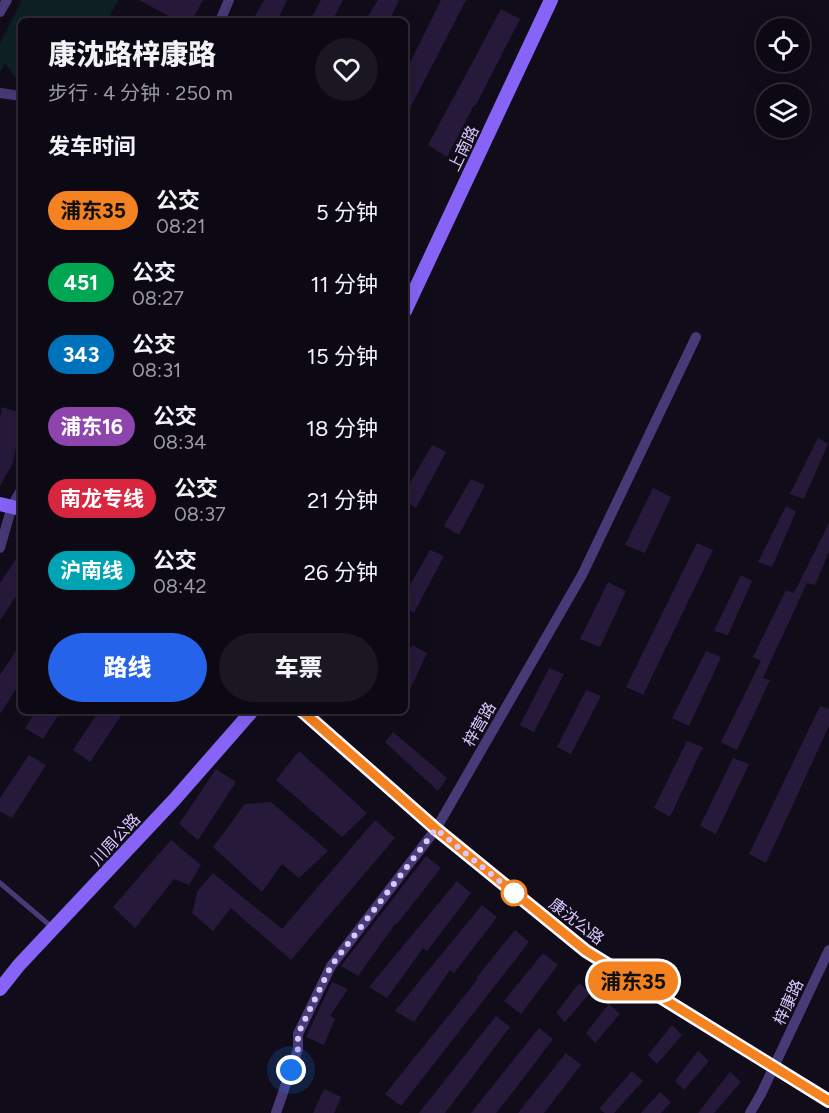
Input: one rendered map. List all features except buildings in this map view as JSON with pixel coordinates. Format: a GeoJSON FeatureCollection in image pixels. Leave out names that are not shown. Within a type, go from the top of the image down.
{"type":"FeatureCollection","features":[{"type":"Feature","properties":{"kind":"street"},"geometry":{"type":"LineString","coordinates":[[0,12],[7,0]]}},
{"type":"Feature","properties":{"kind":"street"},"geometry":{"type":"LineString","coordinates":[[221,18],[229,0]]}},
{"type":"Feature","properties":{"kind":"street","name":"上南路"},"geometry":{"type":"LineString","coordinates":[[408,305],[551,0]]}},
{"type":"Feature","properties":{"kind":"street"},"geometry":{"type":"LineString","coordinates":[[0,93],[18,96]]}},
{"type":"Feature","properties":{"kind":"street","name":"梓营路"},"geometry":{"type":"LineString","coordinates":[[276,1113],[298,1049],[298,1034],[331,966],[436,829],[582,575],[696,338]]}},
{"type":"Feature","properties":{"kind":"street"},"geometry":{"type":"LineString","coordinates":[[0,548],[11,506]]}},
{"type":"Feature","properties":{"kind":"street","name":"川周公路"},"geometry":{"type":"LineString","coordinates":[[0,989],[19,965],[175,800],[249,714]]}},
{"type":"Feature","properties":{"kind":"street","name":"康沈公路"},"geometry":{"type":"LineString","coordinates":[[305,714],[436,829],[586,951],[829,1101]]}},
{"type":"Feature","properties":{"kind":"street","name":"梓康路"},"geometry":{"type":"LineString","coordinates":[[750,1113],[829,950]]}},
{"type":"Feature","properties":{"kind":"lane"},"geometry":{"type":"LineString","coordinates":[[0,883],[55,929]]}},
{"type":"Feature","properties":{"kind":"shaded area"},"geometry":{"type":"Polygon","coordinates":[[[22,0],[118,0],[109,18],[18,18],[18,81],[5,63],[0,72],[0,43],[22,0]]]}},
{"type":"Feature","properties":{"kind":"bus line","name":"浦东35"},"geometry":{"type":"LineString","coordinates":[[305,714],[436,829],[586,951],[829,1101]]}},
{"type":"Feature","properties":{"kind":"route"},"geometry":{"type":"LineString","coordinates":[[291,1070],[298,1049],[298,1034],[331,966],[436,829],[514,893]]}}]}
